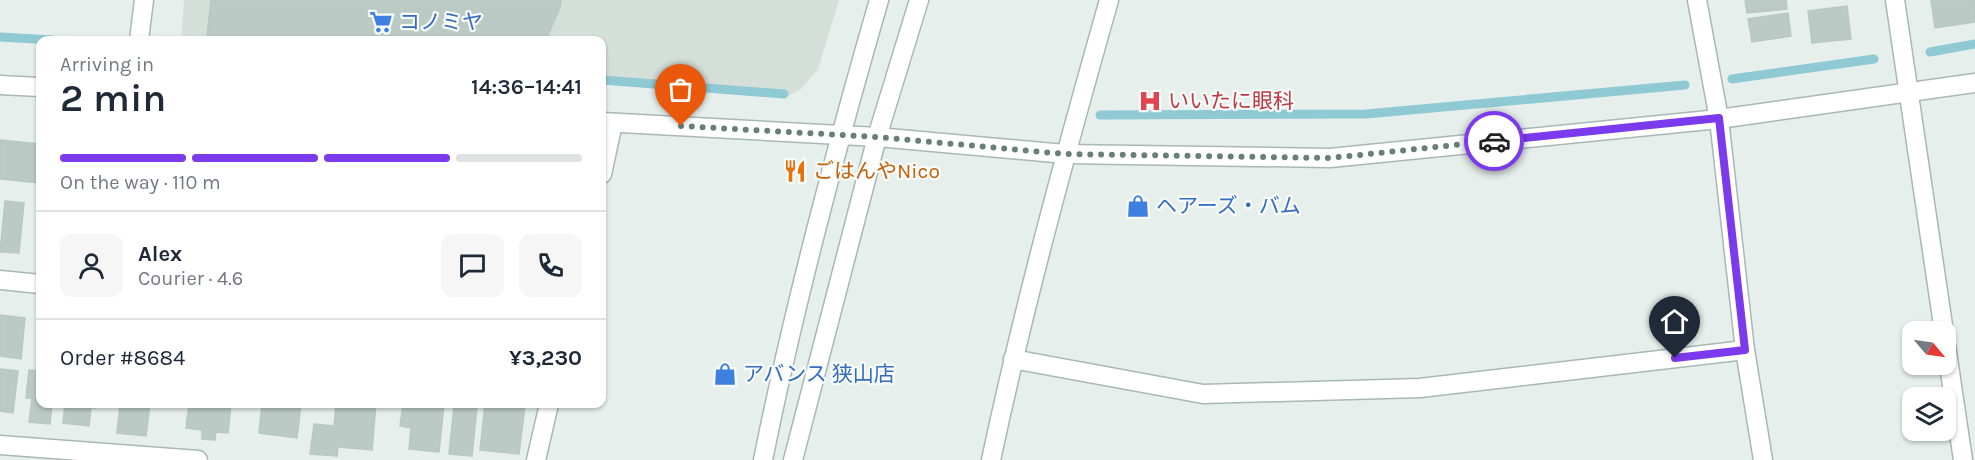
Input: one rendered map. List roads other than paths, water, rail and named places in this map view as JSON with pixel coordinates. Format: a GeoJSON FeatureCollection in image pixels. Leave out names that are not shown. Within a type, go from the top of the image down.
{"type":"FeatureCollection","features":[{"type":"Feature","properties":{"kind":"street"},"geometry":{"type":"LineString","coordinates":[[140,36],[144,0]]}},
{"type":"Feature","properties":{"kind":"street"},"geometry":{"type":"LineString","coordinates":[[763,460],[780,371],[840,135],[879,0]]}},
{"type":"Feature","properties":{"kind":"street"},"geometry":{"type":"LineString","coordinates":[[793,460],[877,137],[919,0]]}},
{"type":"Feature","properties":{"kind":"street"},"geometry":{"type":"LineString","coordinates":[[991,460],[1013,358],[1065,154],[1109,0]]}},
{"type":"Feature","properties":{"kind":"street"},"geometry":{"type":"LineString","coordinates":[[1697,0],[1719,118],[1745,350],[1763,460]]}},
{"type":"Feature","properties":{"kind":"street"},"geometry":{"type":"LineString","coordinates":[[1895,0],[1942,321]]}},
{"type":"Feature","properties":{"kind":"street"},"geometry":{"type":"LineString","coordinates":[[606,139],[608,122],[877,137],[1065,154],[1330,158],[1719,118],[1975,83]]}},
{"type":"Feature","properties":{"kind":"street"},"geometry":{"type":"LineString","coordinates":[[0,85],[36,87]]}},
{"type":"Feature","properties":{"kind":"street"},"geometry":{"type":"LineString","coordinates":[[0,280],[36,284]]}},
{"type":"Feature","properties":{"kind":"street"},"geometry":{"type":"LineString","coordinates":[[1013,358],[1203,394],[1420,388],[1745,350]]}},
{"type":"Feature","properties":{"kind":"street"},"geometry":{"type":"LineString","coordinates":[[1950,375],[1963,460]]}},
{"type":"Feature","properties":{"kind":"street"},"geometry":{"type":"LineString","coordinates":[[536,460],[548,408]]}},
{"type":"Feature","properties":{"kind":"street"},"geometry":{"type":"LineString","coordinates":[[0,445],[198,460]]}},
{"type":"Feature","properties":{"kind":"waterway"},"geometry":{"type":"LineString","coordinates":[[0,37],[36,39]]}},
{"type":"Feature","properties":{"kind":"waterway"},"geometry":{"type":"LineString","coordinates":[[1930,52],[1975,44]]}},
{"type":"Feature","properties":{"kind":"waterway"},"geometry":{"type":"LineString","coordinates":[[1732,79],[1874,59]]}},
{"type":"Feature","properties":{"kind":"waterway"},"geometry":{"type":"LineString","coordinates":[[606,80],[784,94]]}},
{"type":"Feature","properties":{"kind":"waterway"},"geometry":{"type":"LineString","coordinates":[[1100,115],[1366,114],[1685,85]]}},
{"type":"Feature","properties":{"kind":"place","name":"コノミヤ"},"geometry":{"type":"Point","coordinates":[381,22]}},
{"type":"Feature","properties":{"kind":"place","name":"いいたに眼科"},"geometry":{"type":"Point","coordinates":[1150,101]}},
{"type":"Feature","properties":{"kind":"place","name":"ごはんやNico"},"geometry":{"type":"Point","coordinates":[795,171]}},
{"type":"Feature","properties":{"kind":"place","name":"ヘアーズ・バム"},"geometry":{"type":"Point","coordinates":[1138,206]}},
{"type":"Feature","properties":{"kind":"place","name":"アバンス 狭山店"},"geometry":{"type":"Point","coordinates":[725,374]}}]}
